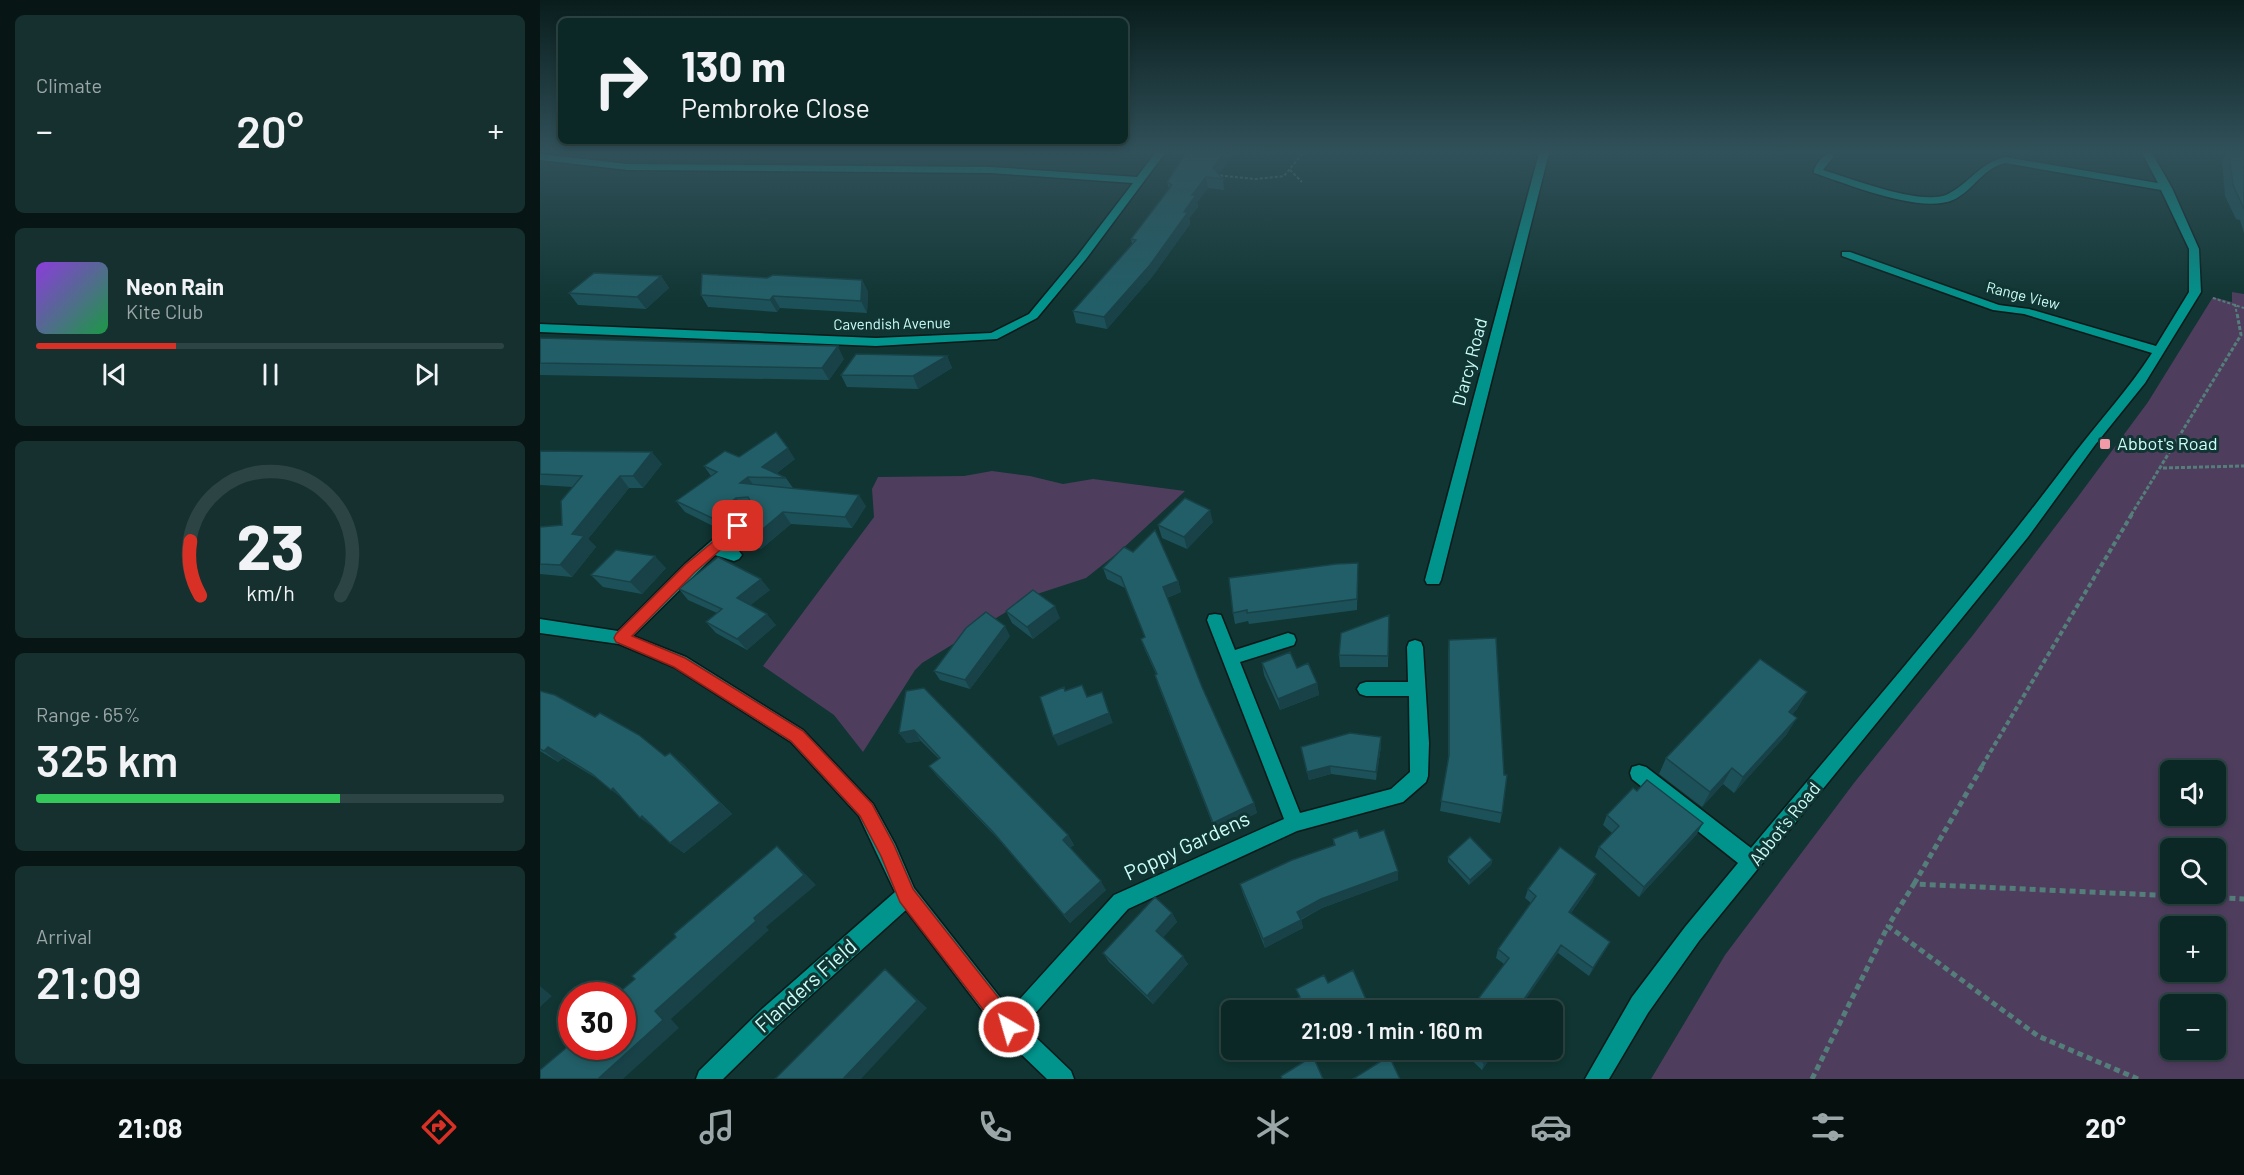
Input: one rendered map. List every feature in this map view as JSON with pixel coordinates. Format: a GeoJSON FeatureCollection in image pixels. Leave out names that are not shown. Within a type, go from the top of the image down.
{"type":"FeatureCollection","features":[{"type":"Feature","properties":{"kind":"street","name":"Cavendish Avenue"},"geometry":{"type":"LineString","coordinates":[[540,328],[876,342],[993,336],[1033,316],[1082,257],[1121,203]]}},
{"type":"Feature","properties":{"kind":"street","name":"D'arcy Road"},"geometry":{"type":"LineString","coordinates":[[1433,580],[1531,203]]}},
{"type":"Feature","properties":{"kind":"street"},"geometry":{"type":"LineString","coordinates":[[2174,203],[2194,249],[2195,292]]}},
{"type":"Feature","properties":{"kind":"street","name":"Range View"},"geometry":{"type":"LineString","coordinates":[[1846,254],[1997,308],[2025,311],[2159,351]]}},
{"type":"Feature","properties":{"kind":"street","name":"Abbot's Road"},"geometry":{"type":"LineString","coordinates":[[1596,1079],[1640,1005],[1692,934],[2023,533],[2090,442],[2141,380],[2195,292]]}},
{"type":"Feature","properties":{"kind":"street"},"geometry":{"type":"LineString","coordinates":[[621,638],[713,548],[751,515]]}},
{"type":"Feature","properties":{"kind":"street"},"geometry":{"type":"LineString","coordinates":[[713,548],[734,555]]}},
{"type":"Feature","properties":{"kind":"street"},"geometry":{"type":"LineString","coordinates":[[1215,620],[1295,822]]}},
{"type":"Feature","properties":{"kind":"street"},"geometry":{"type":"LineString","coordinates":[[540,626],[621,638],[680,662],[797,736],[866,810],[888,851],[907,896],[1009,1027],[1063,1079]]}},
{"type":"Feature","properties":{"kind":"street"},"geometry":{"type":"LineString","coordinates":[[1230,658],[1288,640]]}},
{"type":"Feature","properties":{"kind":"street","name":"Poppy Gardens"},"geometry":{"type":"LineString","coordinates":[[1009,1027],[1121,903],[1295,822],[1396,796],[1419,776],[1420,720],[1415,689],[1415,646]]}},
{"type":"Feature","properties":{"kind":"street"},"geometry":{"type":"LineString","coordinates":[[1366,689],[1415,689]]}},
{"type":"Feature","properties":{"kind":"street"},"geometry":{"type":"LineString","coordinates":[[1639,773],[1753,862]]}},
{"type":"Feature","properties":{"kind":"street","name":"Flanders Field"},"geometry":{"type":"LineString","coordinates":[[707,1079],[770,1017],[907,896]]}},
{"type":"Feature","properties":{"kind":"path"},"geometry":{"type":"LineString","coordinates":[[2195,292],[2244,308]]}},
{"type":"Feature","properties":{"kind":"path"},"geometry":{"type":"LineString","coordinates":[[1812,1079],[1888,926],[2057,637],[2243,337],[2235,304]]}},
{"type":"Feature","properties":{"kind":"path"},"geometry":{"type":"LineString","coordinates":[[2162,468],[2244,466]]}},
{"type":"Feature","properties":{"kind":"path"},"geometry":{"type":"LineString","coordinates":[[1914,884],[2244,899]]}},
{"type":"Feature","properties":{"kind":"path"},"geometry":{"type":"LineString","coordinates":[[1888,926],[2038,1036],[2138,1079]]}},
{"type":"Feature","properties":{"kind":"shaded area"},"geometry":{"type":"Polygon","coordinates":[[[2232,292],[2244,294],[2244,1079],[1651,1079],[1725,955],[1854,783],[1973,635],[2077,498],[2148,402],[2213,297],[2232,302],[2232,292]]]}},
{"type":"Feature","properties":{"kind":"shaded area"},"geometry":{"type":"Polygon","coordinates":[[[992,471],[1030,476],[1063,484],[1093,479],[1185,491],[1120,551],[1086,578],[1034,595],[922,663],[915,670],[863,752],[834,715],[763,666],[874,517],[872,489],[878,477],[964,476],[992,471]]]}},
{"type":"Feature","properties":{"kind":"building"},"geometry":{"type":"Polygon","coordinates":[[[1158,203],[1190,203],[1184,212],[1188,212],[1150,265],[1104,317],[1073,311],[1136,240],[1131,239],[1158,203]]]}},
{"type":"Feature","properties":{"kind":"building"},"geometry":{"type":"Polygon","coordinates":[[[594,273],[661,276],[637,297],[569,293],[594,273]]]}},
{"type":"Feature","properties":{"kind":"building"},"geometry":{"type":"Polygon","coordinates":[[[702,274],[862,280],[861,301],[773,296],[770,300],[701,295],[702,274]]]}},
{"type":"Feature","properties":{"kind":"building"},"geometry":{"type":"Polygon","coordinates":[[[540,338],[838,346],[822,368],[540,363],[540,338]]]}},
{"type":"Feature","properties":{"kind":"building"},"geometry":{"type":"Polygon","coordinates":[[[856,354],[947,356],[913,376],[841,375],[856,354]]]}},
{"type":"Feature","properties":{"kind":"building"},"geometry":{"type":"Polygon","coordinates":[[[776,432],[788,448],[762,467],[786,478],[748,477],[740,483],[859,495],[845,517],[783,512],[752,538],[729,526],[749,508],[751,502],[748,497],[736,498],[712,518],[676,501],[717,472],[704,466],[725,451],[739,457],[776,432]]]}},
{"type":"Feature","properties":{"kind":"building"},"geometry":{"type":"Polygon","coordinates":[[[540,451],[652,452],[633,476],[620,476],[572,534],[584,536],[560,565],[540,564],[540,527],[562,525],[561,501],[582,476],[540,474],[540,451]]]}},
{"type":"Feature","properties":{"kind":"building"},"geometry":{"type":"Polygon","coordinates":[[[1185,498],[1210,510],[1184,537],[1158,525],[1185,498]]]}},
{"type":"Feature","properties":{"kind":"building"},"geometry":{"type":"Polygon","coordinates":[[[1155,530],[1178,581],[1163,587],[1202,687],[1254,803],[1213,823],[1155,675],[1157,674],[1141,639],[1145,637],[1121,577],[1103,568],[1124,547],[1133,552],[1155,530]]]}},
{"type":"Feature","properties":{"kind":"building"},"geometry":{"type":"Polygon","coordinates":[[[616,550],[655,556],[630,582],[591,575],[616,550]]]}},
{"type":"Feature","properties":{"kind":"building"},"geometry":{"type":"Polygon","coordinates":[[[718,557],[761,579],[737,598],[767,614],[737,639],[706,622],[722,609],[679,589],[718,557]]]}},
{"type":"Feature","properties":{"kind":"building"},"geometry":{"type":"Polygon","coordinates":[[[1358,563],[1357,599],[1233,613],[1229,578],[1358,563]]]}},
{"type":"Feature","properties":{"kind":"building"},"geometry":{"type":"Polygon","coordinates":[[[1033,590],[1055,606],[1027,627],[1006,611],[1033,590]]]}},
{"type":"Feature","properties":{"kind":"building"},"geometry":{"type":"Polygon","coordinates":[[[986,612],[1005,626],[965,680],[934,671],[966,628],[986,612]]]}},
{"type":"Feature","properties":{"kind":"building"},"geometry":{"type":"Polygon","coordinates":[[[1389,615],[1388,656],[1339,655],[1341,633],[1389,615]]]}},
{"type":"Feature","properties":{"kind":"building"},"geometry":{"type":"Polygon","coordinates":[[[1496,638],[1504,775],[1507,775],[1502,813],[1441,801],[1449,755],[1449,640],[1496,638]]]}},
{"type":"Feature","properties":{"kind":"building"},"geometry":{"type":"Polygon","coordinates":[[[1290,652],[1297,668],[1308,663],[1317,683],[1278,699],[1262,663],[1290,652]]]}},
{"type":"Feature","properties":{"kind":"building"},"geometry":{"type":"Polygon","coordinates":[[[1760,659],[1807,692],[1789,712],[1797,718],[1743,777],[1732,768],[1710,792],[1666,758],[1760,659]]]}},
{"type":"Feature","properties":{"kind":"building"},"geometry":{"type":"Polygon","coordinates":[[[1082,685],[1087,697],[1102,692],[1109,713],[1053,736],[1040,697],[1064,687],[1065,691],[1082,685]]]}},
{"type":"Feature","properties":{"kind":"building"},"geometry":{"type":"Polygon","coordinates":[[[924,688],[1068,835],[1063,840],[1101,881],[1064,915],[993,832],[929,766],[940,758],[914,730],[899,733],[906,691],[924,688]]]}},
{"type":"Feature","properties":{"kind":"building"},"geometry":{"type":"Polygon","coordinates":[[[540,691],[555,695],[595,717],[600,713],[639,735],[665,756],[670,753],[720,803],[670,843],[642,816],[640,818],[613,788],[611,790],[592,774],[548,747],[544,751],[540,749],[540,691]]]}},
{"type":"Feature","properties":{"kind":"building"},"geometry":{"type":"Polygon","coordinates":[[[1350,733],[1381,737],[1376,772],[1330,766],[1307,772],[1301,747],[1350,733]]]}},
{"type":"Feature","properties":{"kind":"building"},"geometry":{"type":"Polygon","coordinates":[[[1647,780],[1703,823],[1644,887],[1599,847],[1619,826],[1607,815],[1633,788],[1637,791],[1647,780]]]}},
{"type":"Feature","properties":{"kind":"building"},"geometry":{"type":"Polygon","coordinates":[[[1357,830],[1360,838],[1384,830],[1398,871],[1321,899],[1297,912],[1301,920],[1263,939],[1240,884],[1292,860],[1335,845],[1333,839],[1357,830]]]}},
{"type":"Feature","properties":{"kind":"building"},"geometry":{"type":"Polygon","coordinates":[[[1470,837],[1492,860],[1470,880],[1448,857],[1470,837]]]}},
{"type":"Feature","properties":{"kind":"building"},"geometry":{"type":"Polygon","coordinates":[[[777,846],[804,875],[754,918],[756,921],[655,1011],[663,1020],[636,1044],[636,982],[631,982],[635,979],[632,976],[676,937],[674,934],[777,846]]]}},
{"type":"Feature","properties":{"kind":"building"},"geometry":{"type":"Polygon","coordinates":[[[1560,847],[1596,874],[1569,912],[1610,942],[1593,968],[1561,945],[1523,1000],[1477,1000],[1509,958],[1498,949],[1536,896],[1528,889],[1560,847]]]}},
{"type":"Feature","properties":{"kind":"building"},"geometry":{"type":"Polygon","coordinates":[[[1155,897],[1172,913],[1156,931],[1183,956],[1147,996],[1103,953],[1155,897]]]}},
{"type":"Feature","properties":{"kind":"building"},"geometry":{"type":"Polygon","coordinates":[[[885,969],[917,1001],[843,1079],[775,1079],[885,969]]]}},
{"type":"Feature","properties":{"kind":"building"},"geometry":{"type":"Polygon","coordinates":[[[1353,970],[1366,1000],[1294,1000],[1300,997],[1296,989],[1324,975],[1328,983],[1353,970]]]}},
{"type":"Feature","properties":{"kind":"building"},"geometry":{"type":"Polygon","coordinates":[[[558,1055],[558,1060],[619,1060],[600,1079],[540,1079],[540,1070],[558,1055]]]}},
{"type":"Feature","properties":{"kind":"building"},"geometry":{"type":"Polygon","coordinates":[[[1307,1060],[1315,1060],[1323,1079],[1282,1079],[1281,1076],[1307,1060]]]}},
{"type":"Feature","properties":{"kind":"building"},"geometry":{"type":"Polygon","coordinates":[[[1383,1060],[1391,1060],[1400,1079],[1353,1079],[1383,1060]]]}},
{"type":"Feature","properties":{"kind":"place","name":"Abbot's Road"},"geometry":{"type":"Point","coordinates":[2105,444]}},
{"type":"Feature","properties":{"kind":"route"},"geometry":{"type":"LineString","coordinates":[[738,526],[690,568],[621,638],[680,662],[797,736],[866,810],[888,851],[907,896],[1009,1027]]}}]}
